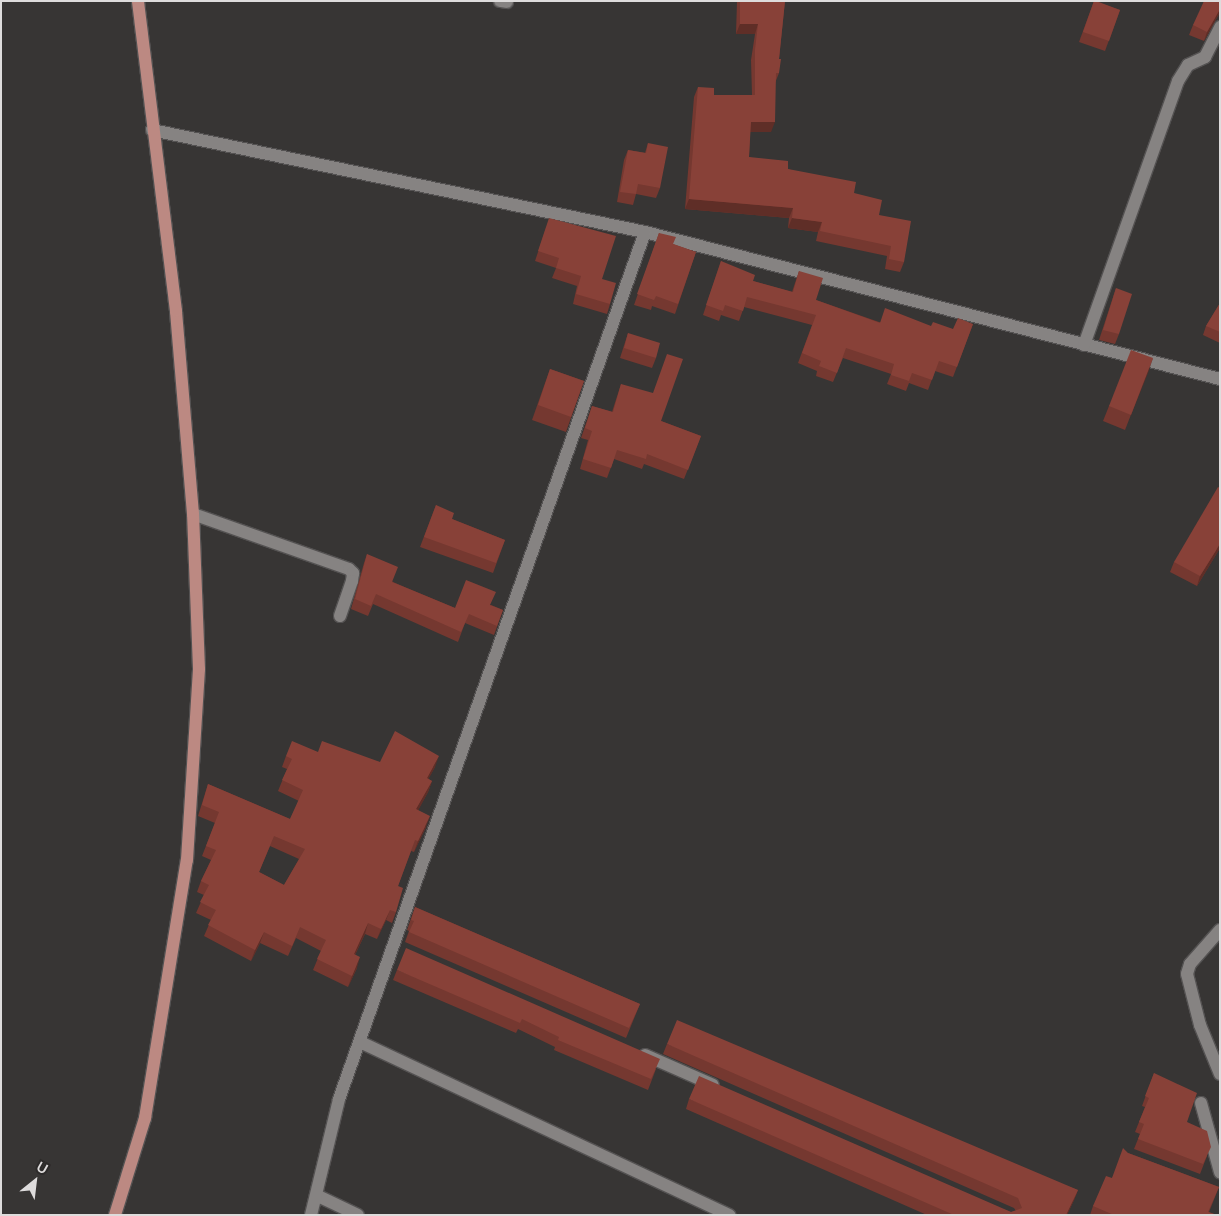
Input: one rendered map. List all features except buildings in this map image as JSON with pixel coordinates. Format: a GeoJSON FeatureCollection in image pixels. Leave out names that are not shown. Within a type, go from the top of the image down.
{"type":"FeatureCollection","features":[{"type":"Feature","properties":{"kind":"main road"},"geometry":{"type":"LineString","coordinates":[[115,1215],[145,1118],[187,860],[199,670],[193,514],[176,311],[152,130],[138,1]]}},
{"type":"Feature","properties":{"kind":"street"},"geometry":{"type":"LineString","coordinates":[[1084,345],[1178,81],[1188,65],[1205,56],[1220,27]]}},
{"type":"Feature","properties":{"kind":"street"},"geometry":{"type":"LineString","coordinates":[[152,130],[645,232],[1220,378]]}},
{"type":"Feature","properties":{"kind":"street"},"geometry":{"type":"LineString","coordinates":[[311,1215],[318,1196],[339,1099],[360,1042],[399,948],[645,232]]}},
{"type":"Feature","properties":{"kind":"street"},"geometry":{"type":"LineString","coordinates":[[193,514],[349,569],[353,573],[352,581],[340,616]]}},
{"type":"Feature","properties":{"kind":"street"},"geometry":{"type":"LineString","coordinates":[[1220,930],[1190,964],[1187,974],[1200,1026],[1220,1074]]}},
{"type":"Feature","properties":{"kind":"street"},"geometry":{"type":"LineString","coordinates":[[360,1042],[730,1215]]}},
{"type":"Feature","properties":{"kind":"street"},"geometry":{"type":"LineString","coordinates":[[630,1049],[730,1092]]}},
{"type":"Feature","properties":{"kind":"street"},"geometry":{"type":"LineString","coordinates":[[1202,1103],[1220,1172]]}},
{"type":"Feature","properties":{"kind":"street"},"geometry":{"type":"LineString","coordinates":[[318,1196],[358,1215]]}}]}
